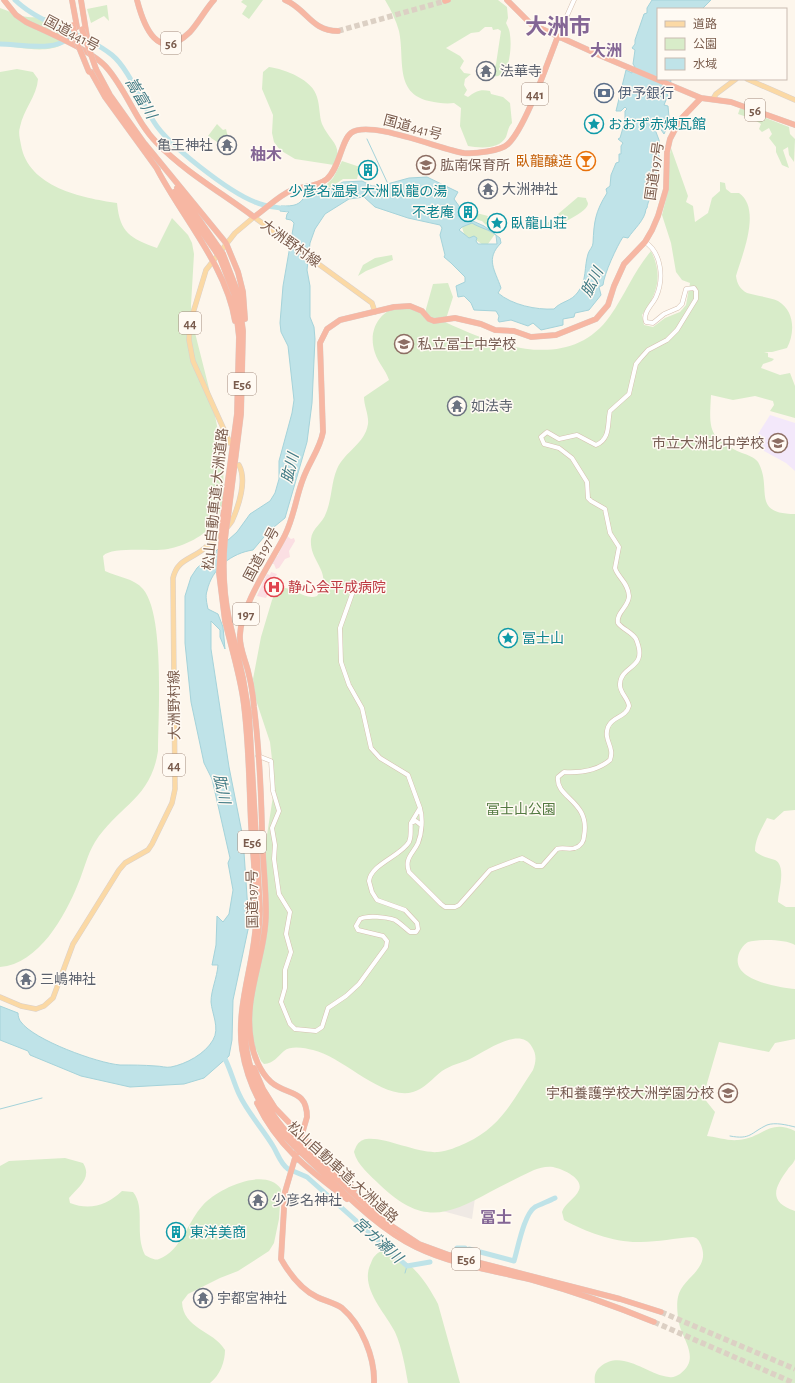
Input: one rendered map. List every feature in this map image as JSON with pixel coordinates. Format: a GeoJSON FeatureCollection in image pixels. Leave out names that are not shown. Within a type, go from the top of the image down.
{"type":"FeatureCollection","features":[{"type":"Feature","properties":{"kind":"highway","name":"国道441号"},"geometry":{"type":"LineString","coordinates":[[4,0],[12,12],[26,22],[98,60],[113,76],[140,122],[158,144],[187,168],[254,217],[292,190],[316,185],[326,180],[336,166],[349,136],[353,132],[379,130],[464,153],[504,147],[515,136],[524,118],[558,36]]}},
{"type":"Feature","properties":{"kind":"highway"},"geometry":{"type":"LineString","coordinates":[[69,0],[79,28]]}},
{"type":"Feature","properties":{"kind":"highway","name":"松山自動車道;大洲道路"},"geometry":{"type":"LineString","coordinates":[[72,0],[79,28],[88,51],[92,71],[98,85],[219,253]]}},
{"type":"Feature","properties":{"kind":"highway","name":"松山自動車道;大洲道路"},"geometry":{"type":"LineString","coordinates":[[77,0],[79,28]]}},
{"type":"Feature","properties":{"kind":"highway"},"geometry":{"type":"LineString","coordinates":[[81,0],[79,28],[76,40],[92,71]]}},
{"type":"Feature","properties":{"kind":"highway","name":"56"},"geometry":{"type":"LineString","coordinates":[[137,0],[142,21],[148,33],[153,38],[168,43],[176,42],[190,31],[214,0]]}},
{"type":"Feature","properties":{"kind":"highway"},"geometry":{"type":"LineString","coordinates":[[285,0],[295,6],[319,28],[338,31]]}},
{"type":"Feature","properties":{"kind":"highway","name":"56"},"geometry":{"type":"LineString","coordinates":[[507,0],[531,24],[657,79]]}},
{"type":"Feature","properties":{"kind":"highway","name":"松山自動車道;大洲道路"},"geometry":{"type":"LineString","coordinates":[[92,71],[145,144],[219,253],[237,306],[240,368],[237,414],[219,568],[220,598],[243,678],[249,714],[260,909],[259,936],[246,1007],[246,1043],[253,1076],[263,1099],[274,1117],[295,1144]]}},
{"type":"Feature","properties":{"kind":"highway","name":"56"},"geometry":{"type":"LineString","coordinates":[[660,80],[701,98],[731,102],[795,125]]}},
{"type":"Feature","properties":{"kind":"highway","name":"国道197号"},"geometry":{"type":"LineString","coordinates":[[374,1383],[373,1368],[360,1330],[342,1308],[317,1297],[305,1288],[281,1259],[285,1192],[307,1117],[306,1105],[300,1097],[277,1086],[266,1076],[254,1054],[250,1038],[251,1001],[265,935],[266,914],[261,778],[252,689],[241,647],[240,634],[242,624],[264,572],[291,523],[301,482],[321,441],[323,432],[320,353],[322,336],[332,325],[340,320],[410,306],[419,309],[429,319],[434,321],[455,318],[481,324],[500,331],[514,331],[531,336],[556,335],[596,319],[608,305],[614,286],[624,264],[645,242],[658,216],[664,200],[667,177],[667,152],[670,139],[680,120],[701,98]]}},
{"type":"Feature","properties":{"kind":"highway"},"geometry":{"type":"LineString","coordinates":[[145,144],[226,243],[235,261],[243,292],[246,336],[240,368]]}},
{"type":"Feature","properties":{"kind":"highway"},"geometry":{"type":"LineString","coordinates":[[156,167],[212,262],[230,299],[234,313],[240,368]]}},
{"type":"Feature","properties":{"kind":"highway","name":"松山自動車道;大洲道路"},"geometry":{"type":"LineString","coordinates":[[227,620],[240,679],[245,714],[255,896],[255,936],[240,1018],[241,1038],[245,1063],[253,1088],[264,1110],[277,1128],[300,1149],[391,1232],[412,1245],[434,1255],[573,1292],[654,1322]]}},
{"type":"Feature","properties":{"kind":"highway"},"geometry":{"type":"LineString","coordinates":[[246,1043],[252,1063],[268,1097],[286,1122],[302,1135],[337,1174],[404,1236]]}},
{"type":"Feature","properties":{"kind":"highway"},"geometry":{"type":"LineString","coordinates":[[245,1063],[250,1085],[260,1111],[280,1141],[295,1158],[391,1232]]}},
{"type":"Feature","properties":{"kind":"highway","name":"松山自動車道;大洲道路"},"geometry":{"type":"LineString","coordinates":[[300,1149],[381,1219],[404,1236],[427,1248],[613,1297],[661,1312]]}},
{"type":"Feature","properties":{"kind":"main road"},"geometry":{"type":"LineString","coordinates":[[713,99],[716,94],[735,80]]}},
{"type":"Feature","properties":{"kind":"main road"},"geometry":{"type":"LineString","coordinates":[[749,80],[795,100]]}},
{"type":"Feature","properties":{"kind":"main road","name":"大洲野村線"},"geometry":{"type":"LineString","coordinates":[[230,443],[193,361],[189,340],[190,324],[203,278],[212,262],[235,233],[254,217],[372,304],[375,312]]}},
{"type":"Feature","properties":{"kind":"main road","name":"大洲野村線"},"geometry":{"type":"LineString","coordinates":[[0,997],[29,1008],[36,1009],[49,1003],[56,992],[65,962],[73,944],[114,876],[125,864],[148,850],[169,811],[174,789],[174,571],[180,563],[201,550],[229,526],[242,482],[242,470],[239,465]]}},
{"type":"Feature","properties":{"kind":"street"},"geometry":{"type":"LineString","coordinates":[[558,36],[574,0]]}},
{"type":"Feature","properties":{"kind":"street"},"geometry":{"type":"LineString","coordinates":[[356,583],[340,628],[341,662],[350,685],[362,708],[371,748],[380,758],[408,775],[420,808],[421,825],[419,838],[408,858],[407,867],[412,876],[441,904],[450,908],[459,905],[492,868],[522,858],[536,866],[542,866],[557,849],[575,848],[580,845],[584,839],[584,815],[558,786],[558,777],[564,772],[584,772],[606,764],[610,760],[612,748],[606,738],[607,728],[614,719],[625,714],[629,706],[620,688],[620,683],[625,672],[636,665],[639,656],[635,639],[618,622],[617,619],[629,596],[625,582],[615,571],[619,547],[610,533],[607,514],[602,506],[588,498],[587,482],[572,458],[558,448],[544,444],[541,437],[547,432],[559,439],[577,435],[596,445],[603,440],[609,427],[610,411],[629,394],[640,359],[648,350],[672,336],[696,299],[696,291],[694,288],[686,289],[682,304],[675,311],[664,314],[653,324],[646,322],[645,314],[658,292],[661,273],[654,250],[645,242]]}},
{"type":"Feature","properties":{"kind":"street"},"geometry":{"type":"LineString","coordinates":[[258,756],[271,761],[273,790],[278,807],[272,828],[275,845],[274,860],[279,894],[290,912],[286,934],[291,952],[284,970],[284,988],[281,1002],[290,1024],[295,1029],[316,1031],[322,1027],[328,1008],[346,996],[359,984],[386,947],[387,941],[383,936],[358,930],[356,926],[360,918],[366,917],[389,919],[399,922],[410,932],[416,932],[418,929],[416,923],[405,910],[377,900],[372,892],[369,881],[374,870],[408,844],[411,834],[411,823],[420,808]]}},
{"type":"Feature","properties":{"kind":"street"},"geometry":{"type":"LineString","coordinates":[[411,823],[416,821],[421,825]]}},
{"type":"Feature","properties":{"kind":"shaded area","name":"市立大洲北中学校"},"geometry":{"type":"Polygon","coordinates":[[[770,415],[795,423],[795,471],[786,463],[764,451],[758,434],[770,415]]]}},
{"type":"Feature","properties":{"kind":"shaded area"},"geometry":{"type":"Polygon","coordinates":[[[287,536],[291,539],[294,538],[295,541],[289,551],[290,557],[285,559],[279,568],[276,569],[274,564],[271,564],[278,555],[287,536]]]}},
{"type":"Feature","properties":{"kind":"shaded area"},"geometry":{"type":"Polygon","coordinates":[[[271,572],[277,574],[266,598],[257,596],[267,574],[270,575],[271,572]]]}},
{"type":"Feature","properties":{"kind":"shaded area"},"geometry":{"type":"Polygon","coordinates":[[[475,1198],[472,1219],[435,1209],[475,1198]]]}},
{"type":"Feature","properties":{"kind":"green space"},"geometry":{"type":"Polygon","coordinates":[[[243,0],[263,0],[249,19],[242,14],[247,6],[241,2],[243,0]]]}},
{"type":"Feature","properties":{"kind":"green space"},"geometry":{"type":"Polygon","coordinates":[[[385,0],[498,0],[507,7],[508,18],[506,23],[510,32],[510,56],[508,64],[501,75],[495,76],[488,74],[488,71],[490,69],[494,69],[496,64],[501,31],[498,29],[493,30],[492,27],[485,27],[479,32],[471,33],[446,48],[460,56],[464,61],[460,68],[464,73],[471,74],[465,79],[464,85],[467,90],[464,95],[468,97],[478,91],[490,91],[491,94],[503,97],[510,103],[512,123],[503,141],[494,146],[488,147],[468,146],[460,126],[461,108],[454,103],[429,101],[418,97],[410,91],[403,74],[399,31],[385,0]]]}},
{"type":"Feature","properties":{"kind":"green space"},"geometry":{"type":"Polygon","coordinates":[[[107,5],[109,21],[104,16],[91,23],[87,9],[107,5]]]}},
{"type":"Feature","properties":{"kind":"green space"},"geometry":{"type":"Polygon","coordinates":[[[0,8],[17,15],[55,18],[64,23],[68,29],[67,39],[61,45],[53,48],[42,49],[0,45],[0,8]]]}},
{"type":"Feature","properties":{"kind":"green space"},"geometry":{"type":"Polygon","coordinates":[[[269,67],[283,70],[298,76],[310,85],[314,91],[318,100],[322,124],[337,148],[337,158],[334,165],[295,159],[280,150],[274,142],[272,133],[273,115],[262,89],[263,72],[269,67]]]}},
{"type":"Feature","properties":{"kind":"green space"},"geometry":{"type":"Polygon","coordinates":[[[17,69],[33,72],[38,79],[35,91],[24,115],[19,132],[21,145],[26,159],[34,171],[58,188],[73,194],[117,203],[118,213],[124,228],[128,233],[140,241],[157,248],[172,218],[188,235],[192,243],[194,254],[191,305],[192,319],[217,423],[222,453],[224,481],[222,504],[215,522],[200,536],[187,543],[168,549],[124,550],[108,553],[103,556],[105,571],[135,582],[143,589],[150,602],[155,620],[159,666],[159,691],[158,751],[154,767],[141,791],[104,830],[95,842],[73,897],[58,924],[49,936],[27,957],[14,964],[0,967],[0,72],[17,69]]]}},
{"type":"Feature","properties":{"kind":"green space"},"geometry":{"type":"Polygon","coordinates":[[[740,108],[789,127],[790,134],[795,139],[794,162],[789,155],[788,147],[783,150],[789,168],[782,165],[776,152],[776,147],[769,138],[772,134],[769,128],[762,132],[759,129],[761,124],[753,119],[738,114],[740,108]]]}},
{"type":"Feature","properties":{"kind":"green space"},"geometry":{"type":"Polygon","coordinates":[[[217,124],[223,130],[226,129],[230,146],[228,149],[208,136],[217,124]]]}},
{"type":"Feature","properties":{"kind":"green space","name":"冨士山公園"},"geometry":{"type":"Polygon","coordinates":[[[671,148],[688,196],[686,202],[693,206],[695,222],[708,213],[712,198],[720,191],[720,182],[725,183],[726,189],[731,193],[739,193],[746,200],[750,221],[746,245],[736,276],[737,281],[742,290],[747,293],[771,298],[784,305],[788,310],[792,323],[790,342],[787,348],[772,352],[764,352],[768,353],[768,357],[774,359],[763,364],[761,368],[780,375],[790,373],[795,386],[795,418],[770,411],[774,405],[773,401],[755,396],[733,400],[711,395],[710,417],[713,432],[723,443],[751,456],[758,462],[764,481],[765,498],[767,504],[772,510],[781,513],[795,514],[795,810],[784,811],[774,820],[767,818],[757,838],[755,851],[762,856],[775,860],[779,863],[781,868],[781,880],[778,902],[786,907],[795,907],[795,945],[772,940],[748,942],[739,953],[738,965],[743,972],[759,981],[779,987],[795,989],[795,1039],[775,1043],[769,1052],[719,1042],[703,1097],[715,1112],[707,1136],[738,1140],[746,1139],[766,1130],[778,1127],[795,1131],[795,1159],[779,1182],[776,1194],[777,1199],[781,1203],[795,1211],[795,1383],[595,1383],[595,1374],[597,1370],[608,1362],[617,1360],[626,1361],[652,1372],[670,1377],[680,1374],[689,1364],[690,1353],[679,1323],[677,1301],[681,1290],[695,1273],[702,1261],[703,1254],[701,1245],[697,1239],[693,1237],[647,1242],[621,1241],[601,1236],[564,1220],[562,1212],[563,1209],[575,1196],[580,1186],[571,1175],[553,1167],[545,1167],[534,1170],[460,1207],[446,1211],[434,1212],[421,1211],[408,1206],[395,1198],[361,1166],[354,1152],[357,1144],[363,1140],[379,1140],[419,1150],[438,1152],[449,1150],[466,1143],[489,1129],[505,1112],[533,1070],[535,1053],[527,1041],[511,1039],[502,1042],[470,1059],[445,1069],[417,1091],[401,1093],[389,1090],[376,1084],[337,1060],[310,1049],[290,1048],[284,1051],[273,1061],[264,1064],[261,1061],[255,1047],[249,1023],[264,934],[265,848],[273,796],[273,768],[270,742],[256,700],[253,679],[261,637],[272,600],[277,589],[287,588],[312,597],[317,596],[322,588],[322,574],[311,547],[312,535],[325,517],[337,469],[345,457],[363,437],[366,431],[368,421],[364,397],[389,380],[375,353],[373,334],[375,326],[386,313],[393,309],[412,307],[426,312],[433,284],[448,283],[453,297],[445,322],[465,331],[509,346],[532,349],[554,349],[575,344],[594,334],[610,316],[651,251],[655,260],[658,276],[652,299],[642,315],[644,325],[653,327],[665,318],[680,312],[686,305],[690,283],[682,280],[676,272],[671,243],[662,215],[669,187],[669,160],[671,148]]]}},
{"type":"Feature","properties":{"kind":"green space"},"geometry":{"type":"Polygon","coordinates":[[[342,161],[360,167],[357,179],[343,179],[331,187],[322,189],[333,178],[342,161]]]}},
{"type":"Feature","properties":{"kind":"green space"},"geometry":{"type":"Polygon","coordinates":[[[578,197],[586,198],[588,204],[586,208],[568,220],[544,229],[544,226],[578,197]]]}},
{"type":"Feature","properties":{"kind":"green space"},"geometry":{"type":"Polygon","coordinates":[[[469,211],[494,219],[493,223],[500,229],[499,231],[478,220],[469,213],[469,211]]]}},
{"type":"Feature","properties":{"kind":"green space"},"geometry":{"type":"Polygon","coordinates":[[[472,223],[495,234],[488,244],[483,245],[476,240],[477,238],[469,238],[464,234],[462,227],[472,223]]]}},
{"type":"Feature","properties":{"kind":"green space"},"geometry":{"type":"Polygon","coordinates":[[[392,255],[393,260],[366,271],[358,276],[363,265],[375,258],[392,255]]]}},
{"type":"Feature","properties":{"kind":"green space"},"geometry":{"type":"Polygon","coordinates":[[[65,1158],[83,1163],[86,1168],[85,1178],[69,1198],[70,1203],[84,1206],[98,1205],[110,1200],[122,1191],[133,1192],[137,1198],[139,1206],[140,1238],[142,1247],[145,1255],[156,1260],[167,1255],[179,1243],[203,1205],[219,1193],[241,1182],[253,1180],[274,1182],[281,1189],[279,1219],[274,1243],[269,1251],[238,1271],[188,1294],[182,1302],[187,1318],[199,1329],[220,1343],[225,1350],[221,1368],[217,1376],[210,1383],[0,1383],[0,1166],[9,1161],[65,1158]]]}},
{"type":"Feature","properties":{"kind":"green space"},"geometry":{"type":"Polygon","coordinates":[[[381,1251],[391,1253],[408,1263],[422,1278],[433,1295],[438,1304],[460,1383],[408,1383],[403,1357],[395,1332],[374,1299],[368,1281],[368,1272],[372,1261],[381,1251]]]}},
{"type":"Feature","properties":{"kind":"water","name":"肱川"},"geometry":{"type":"Polygon","coordinates":[[[652,0],[711,0],[703,8],[657,8],[657,80],[671,80],[670,89],[665,93],[668,95],[664,105],[668,106],[669,117],[671,119],[664,134],[657,124],[653,124],[659,140],[660,148],[658,150],[659,170],[654,191],[648,203],[644,217],[628,238],[623,237],[620,241],[608,267],[603,285],[599,287],[601,295],[589,310],[575,313],[574,317],[563,319],[563,325],[541,330],[533,323],[528,326],[511,320],[499,322],[499,316],[496,311],[474,310],[471,303],[464,296],[458,297],[456,286],[465,282],[465,277],[444,257],[445,255],[440,235],[442,228],[440,225],[408,218],[375,207],[364,197],[349,199],[325,214],[315,229],[310,243],[307,270],[310,286],[310,317],[314,327],[315,339],[312,403],[307,442],[285,518],[269,531],[253,550],[238,554],[224,563],[213,575],[206,593],[208,609],[218,614],[223,627],[225,649],[220,637],[220,630],[211,621],[211,649],[229,767],[243,838],[249,925],[233,1000],[232,1040],[229,1056],[204,1078],[184,1084],[130,1087],[81,1076],[30,1055],[28,1051],[0,1040],[0,1006],[18,1013],[20,1021],[28,1029],[52,1043],[67,1050],[97,1060],[120,1065],[177,1066],[195,1058],[205,1050],[210,1045],[215,1035],[216,1026],[211,1002],[218,965],[212,965],[216,945],[217,916],[223,922],[229,914],[233,890],[228,863],[230,858],[212,779],[204,763],[191,702],[185,643],[185,596],[191,577],[197,568],[237,532],[250,514],[270,501],[275,493],[279,479],[279,461],[294,400],[288,346],[281,332],[280,323],[283,286],[294,223],[291,220],[286,219],[289,212],[280,211],[281,206],[290,206],[299,203],[306,194],[332,188],[343,182],[362,181],[372,186],[380,186],[409,178],[427,177],[458,192],[454,199],[464,213],[464,217],[484,226],[496,235],[500,238],[501,243],[493,254],[492,260],[501,288],[498,293],[510,301],[524,306],[540,309],[554,309],[575,295],[583,283],[588,254],[593,244],[596,217],[607,193],[606,189],[610,186],[611,175],[616,163],[619,162],[619,154],[621,154],[621,146],[623,143],[618,139],[620,138],[625,121],[625,111],[627,109],[625,107],[621,111],[616,111],[626,70],[632,73],[635,67],[633,64],[635,50],[632,48],[635,44],[644,14],[647,13],[647,8],[652,0]],[[472,223],[462,227],[459,230],[469,238],[474,236],[477,238],[476,241],[478,244],[497,244],[496,235],[472,223]]]}},
{"type":"Feature","properties":{"kind":"waterway","name":"嵩富川"},"geometry":{"type":"LineString","coordinates":[[15,0],[37,16],[88,40],[112,55],[124,69],[149,114],[161,132],[200,167],[230,189],[244,197],[263,205],[287,209]]}},
{"type":"Feature","properties":{"kind":"waterway"},"geometry":{"type":"LineString","coordinates":[[0,44],[29,46],[51,45],[60,43],[67,39],[72,32]]}},
{"type":"Feature","properties":{"kind":"waterway"},"geometry":{"type":"LineString","coordinates":[[367,139],[388,184]]}},
{"type":"Feature","properties":{"kind":"waterway","name":"宮ガ瀬川"},"geometry":{"type":"LineString","coordinates":[[223,1055],[242,1101],[275,1149],[285,1167],[288,1169]]}},
{"type":"Feature","properties":{"kind":"waterway"},"geometry":{"type":"LineString","coordinates":[[0,1109],[42,1098]]}},
{"type":"Feature","properties":{"kind":"waterway"},"geometry":{"type":"LineString","coordinates":[[730,1136],[742,1137],[750,1135],[770,1124],[781,1124],[795,1127]]}},
{"type":"Feature","properties":{"kind":"waterway","name":"宮ガ瀬川"},"geometry":{"type":"LineString","coordinates":[[293,1171],[307,1177],[407,1266],[430,1262]]}},
{"type":"Feature","properties":{"kind":"waterway","name":"宮ガ瀬川"},"geometry":{"type":"LineString","coordinates":[[469,1249],[514,1261],[525,1224],[531,1211],[535,1207],[555,1198]]}},
{"type":"Feature","properties":{"kind":"waterway","name":"宮ガ瀬川"},"geometry":{"type":"LineString","coordinates":[[457,1248],[465,1248]]}},
{"type":"Feature","properties":{"kind":"waterway","name":"宮ガ瀬川"},"geometry":{"type":"LineString","coordinates":[[405,1273],[407,1266]]}},
{"type":"Feature","properties":{"kind":"tunnel"},"geometry":{"type":"LineString","coordinates":[[338,31],[445,1]]}},
{"type":"Feature","properties":{"kind":"tunnel"},"geometry":{"type":"LineString","coordinates":[[661,1312],[795,1369]]}},
{"type":"Feature","properties":{"kind":"tunnel"},"geometry":{"type":"LineString","coordinates":[[654,1322],[794,1383]]}},
{"type":"Feature","properties":{"kind":"place","name":"法華寺"},"geometry":{"type":"Point","coordinates":[486,71]}},
{"type":"Feature","properties":{"kind":"place","name":"伊予銀行"},"geometry":{"type":"Point","coordinates":[604,93]}},
{"type":"Feature","properties":{"kind":"place","name":"おおず赤煉瓦館"},"geometry":{"type":"Point","coordinates":[594,124]}},
{"type":"Feature","properties":{"kind":"place","name":"亀王神社"},"geometry":{"type":"Point","coordinates":[227,145]}},
{"type":"Feature","properties":{"kind":"place","name":"臥龍醸造"},"geometry":{"type":"Point","coordinates":[586,161]}},
{"type":"Feature","properties":{"kind":"place","name":"肱南保育所"},"geometry":{"type":"Point","coordinates":[426,165]}},
{"type":"Feature","properties":{"kind":"place","name":"少彦名温泉 大洲 臥龍の湯"},"geometry":{"type":"Point","coordinates":[368,170]}},
{"type":"Feature","properties":{"kind":"place","name":"大洲神社"},"geometry":{"type":"Point","coordinates":[488,189]}},
{"type":"Feature","properties":{"kind":"place","name":"不老庵"},"geometry":{"type":"Point","coordinates":[468,212]}},
{"type":"Feature","properties":{"kind":"place","name":"臥龍山荘"},"geometry":{"type":"Point","coordinates":[497,223]}},
{"type":"Feature","properties":{"kind":"place","name":"私立冨士中学校"},"geometry":{"type":"Point","coordinates":[404,344]}},
{"type":"Feature","properties":{"kind":"place","name":"如法寺"},"geometry":{"type":"Point","coordinates":[457,406]}},
{"type":"Feature","properties":{"kind":"place","name":"市立大洲北中学校"},"geometry":{"type":"Point","coordinates":[778,443]}},
{"type":"Feature","properties":{"kind":"place","name":"静心会平成病院"},"geometry":{"type":"Point","coordinates":[274,587]}},
{"type":"Feature","properties":{"kind":"place","name":"冨士山"},"geometry":{"type":"Point","coordinates":[508,638]}},
{"type":"Feature","properties":{"kind":"place","name":"三嶋神社"},"geometry":{"type":"Point","coordinates":[26,979]}},
{"type":"Feature","properties":{"kind":"place","name":"宇和養護学校大洲学園分校"},"geometry":{"type":"Point","coordinates":[728,1093]}},
{"type":"Feature","properties":{"kind":"place","name":"少彦名神社"},"geometry":{"type":"Point","coordinates":[258,1200]}},
{"type":"Feature","properties":{"kind":"place","name":"東洋美商"},"geometry":{"type":"Point","coordinates":[176,1232]}},
{"type":"Feature","properties":{"kind":"place","name":"宇都宮神社"},"geometry":{"type":"Point","coordinates":[203,1298]}},
{"type":"Feature","properties":{"kind":"district","name":"大洲市"},"geometry":{"type":"Point","coordinates":[558,26]}},
{"type":"Feature","properties":{"kind":"district","name":"大洲"},"geometry":{"type":"Point","coordinates":[606,50]}},
{"type":"Feature","properties":{"kind":"district","name":"柚木"},"geometry":{"type":"Point","coordinates":[266,154]}},
{"type":"Feature","properties":{"kind":"district","name":"冨士"},"geometry":{"type":"Point","coordinates":[496,1217]}}]}
